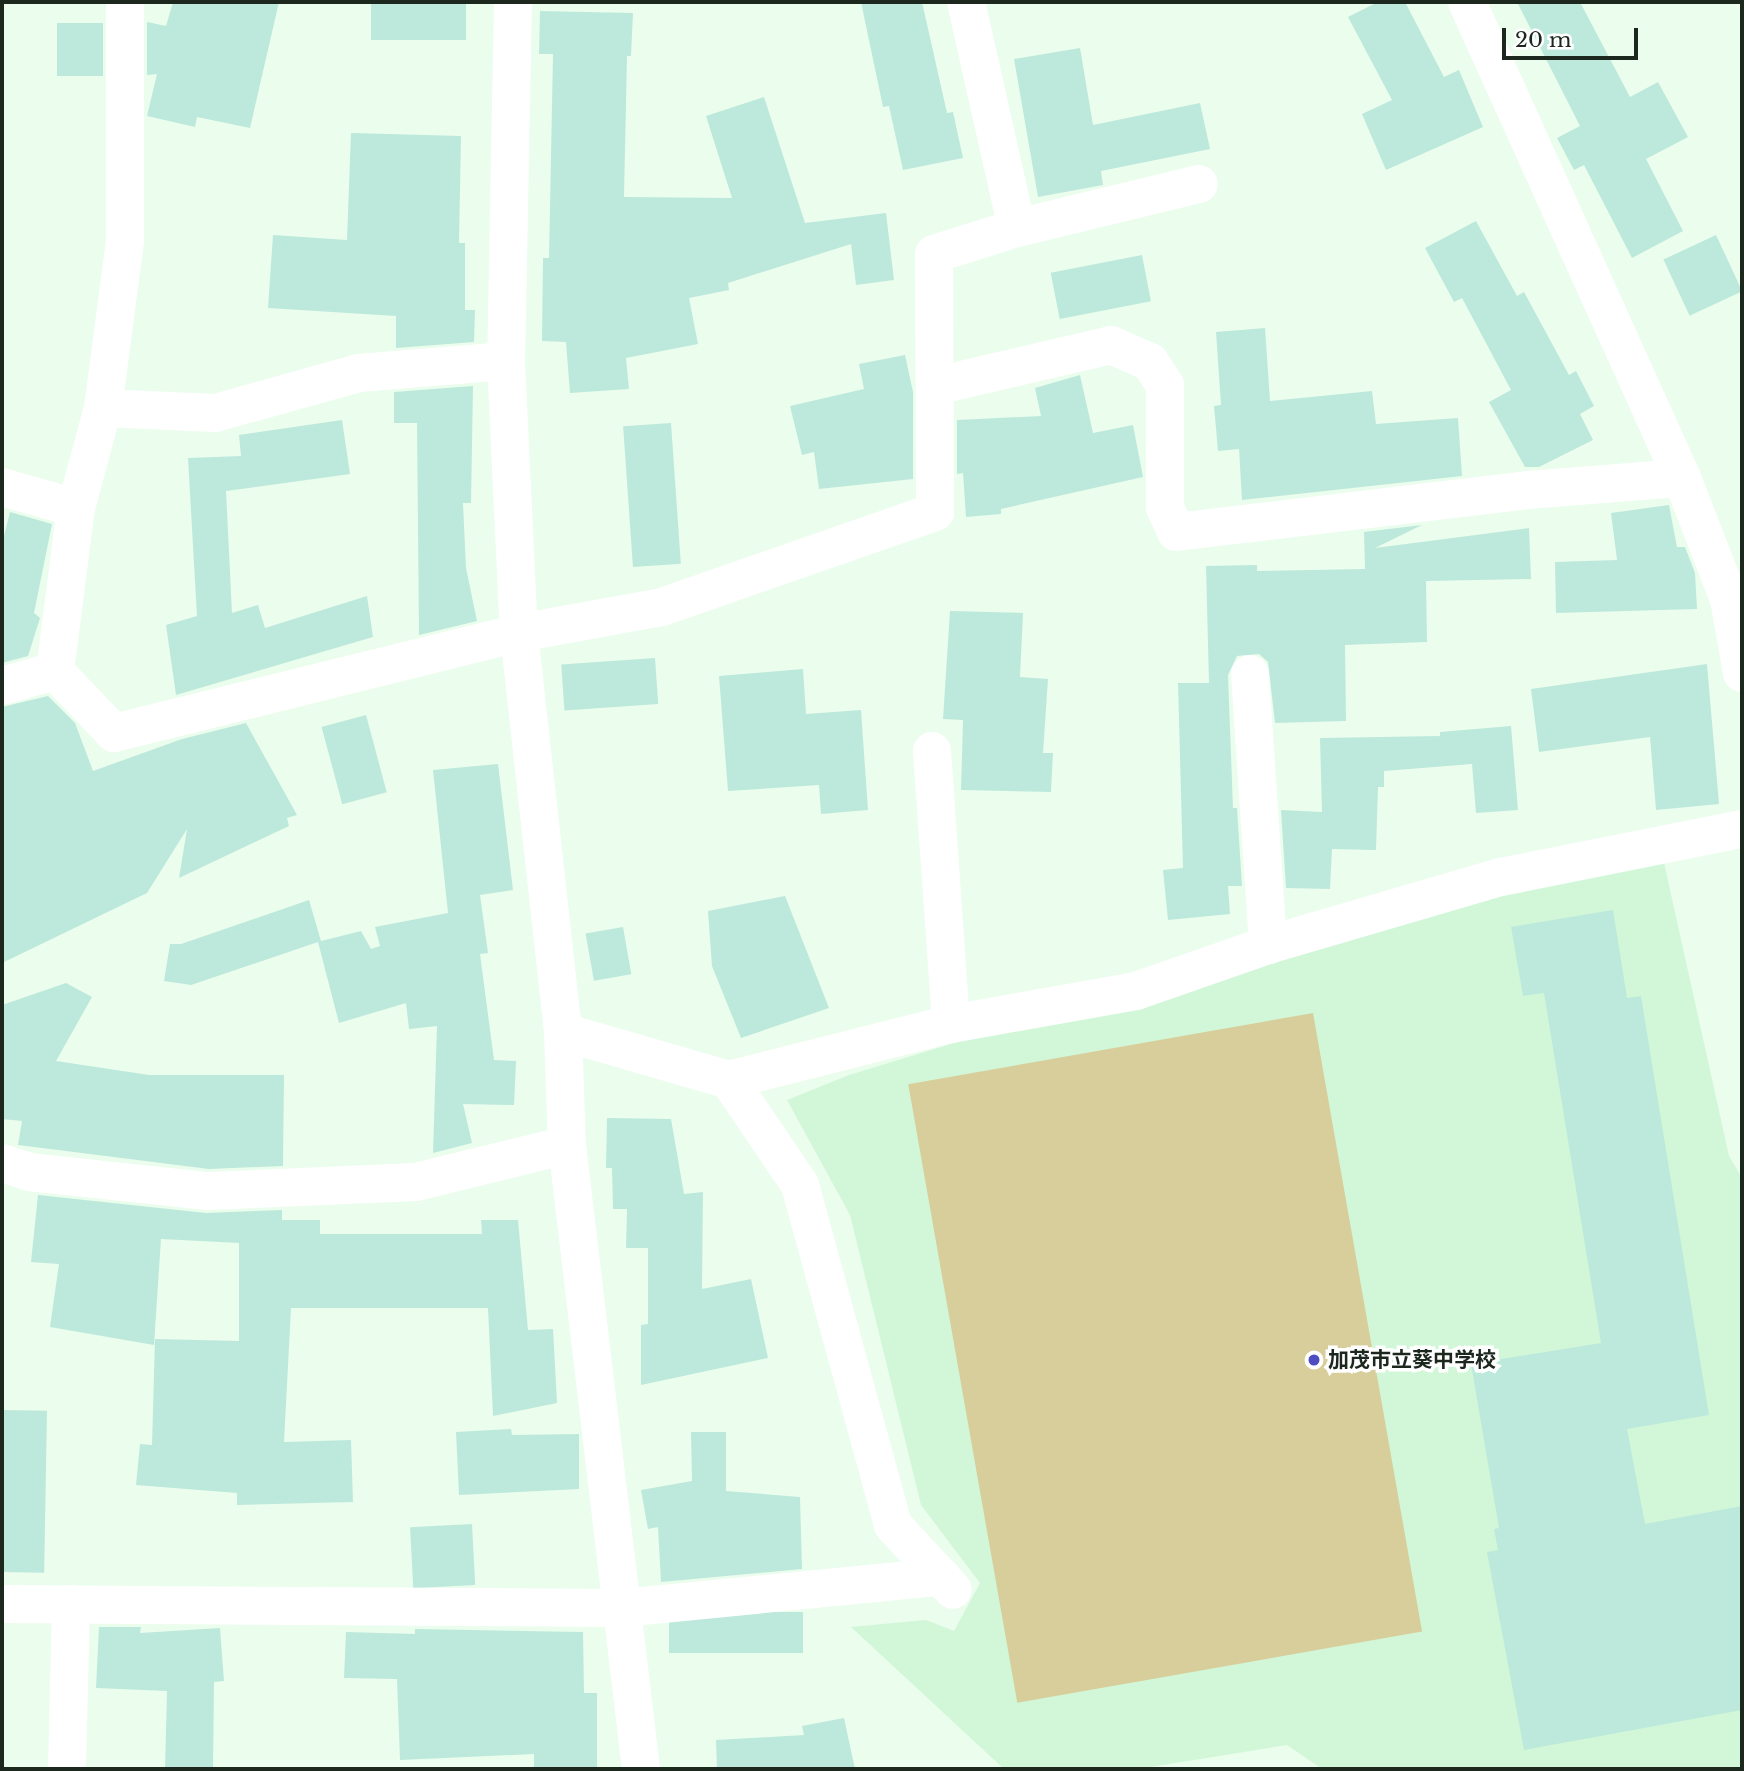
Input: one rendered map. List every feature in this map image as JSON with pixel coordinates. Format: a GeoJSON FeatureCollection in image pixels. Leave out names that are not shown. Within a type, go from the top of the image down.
{"type":"FeatureCollection","features":[{"type":"Feature","properties":{"kind":"street"},"geometry":{"type":"LineString","coordinates":[[55,671],[76,508],[103,408],[125,241],[125,2]]}},
{"type":"Feature","properties":{"kind":"street"},"geometry":{"type":"LineString","coordinates":[[513,2],[506,360],[519,633],[563,1032],[567,1145],[641,1769]]}},
{"type":"Feature","properties":{"kind":"street"},"geometry":{"type":"LineString","coordinates":[[966,2],[1017,228]]}},
{"type":"Feature","properties":{"kind":"street"},"geometry":{"type":"LineString","coordinates":[[1467,2],[1682,478],[1729,598],[1742,673]]}},
{"type":"Feature","properties":{"kind":"street"},"geometry":{"type":"LineString","coordinates":[[55,671],[114,733],[519,633],[662,607],[935,512],[934,254],[1017,228],[1199,184]]}},
{"type":"Feature","properties":{"kind":"street"},"geometry":{"type":"LineString","coordinates":[[936,386],[1111,345],[1150,362],[1165,385],[1165,508],[1176,532],[1528,490],[1682,478]]}},
{"type":"Feature","properties":{"kind":"street"},"geometry":{"type":"LineString","coordinates":[[103,408],[215,413],[359,373],[506,360]]}},
{"type":"Feature","properties":{"kind":"street"},"geometry":{"type":"LineString","coordinates":[[2,487],[76,508]]}},
{"type":"Feature","properties":{"kind":"street"},"geometry":{"type":"LineString","coordinates":[[2,686],[55,671]]}},
{"type":"Feature","properties":{"kind":"street"},"geometry":{"type":"LineString","coordinates":[[1250,674],[1268,945]]}},
{"type":"Feature","properties":{"kind":"street"},"geometry":{"type":"LineString","coordinates":[[932,751],[951,1024]]}},
{"type":"Feature","properties":{"kind":"street"},"geometry":{"type":"LineString","coordinates":[[563,1032],[729,1080],[951,1024],[1136,990],[1268,945],[1502,877],[1742,829]]}},
{"type":"Feature","properties":{"kind":"street"},"geometry":{"type":"LineString","coordinates":[[2,1604],[622,1608],[949,1585],[893,1525],[800,1185],[729,1080]]}},
{"type":"Feature","properties":{"kind":"street"},"geometry":{"type":"LineString","coordinates":[[2,1163],[29,1172],[208,1191],[416,1182],[567,1145]]}},
{"type":"Feature","properties":{"kind":"street"},"geometry":{"type":"LineString","coordinates":[[67,1769],[71,1604]]}},
{"type":"Feature","properties":{"kind":"shaded area","name":"加茂市立葵中学校"},"geometry":{"type":"Polygon","coordinates":[[[1663,858],[1729,1156],[1742,1178],[1742,1769],[1322,1769],[1287,1745],[1138,1769],[1004,1769],[851,1627],[926,1620],[954,1631],[980,1583],[921,1505],[850,1215],[787,1100],[849,1075],[1010,1026],[1502,895],[1663,858]]]}},
{"type":"Feature","properties":{"kind":"shaded area"},"geometry":{"type":"Polygon","coordinates":[[[1313,1013],[1422,1631],[1017,1703],[908,1084],[1313,1013]]]}},
{"type":"Feature","properties":{"kind":"building"},"geometry":{"type":"Polygon","coordinates":[[[173,2],[279,2],[250,128],[197,117],[195,127],[147,116],[157,74],[147,75],[147,22],[166,26],[173,2]]]}},
{"type":"Feature","properties":{"kind":"building"},"geometry":{"type":"Polygon","coordinates":[[[371,2],[466,2],[466,40],[371,40],[371,2]]]}},
{"type":"Feature","properties":{"kind":"building"},"geometry":{"type":"Polygon","coordinates":[[[861,2],[922,2],[947,113],[953,112],[963,158],[903,170],[889,106],[883,107],[861,2]]]}},
{"type":"Feature","properties":{"kind":"building"},"geometry":{"type":"Polygon","coordinates":[[[1378,2],[1405,2],[1444,77],[1459,70],[1483,127],[1386,170],[1362,114],[1392,100],[1348,17],[1378,2]]]}},
{"type":"Feature","properties":{"kind":"building"},"geometry":{"type":"Polygon","coordinates":[[[1517,2],[1580,2],[1630,97],[1658,82],[1688,137],[1646,159],[1683,231],[1632,258],[1584,165],[1574,170],[1557,138],[1580,126],[1517,2]]]}},
{"type":"Feature","properties":{"kind":"building"},"geometry":{"type":"Polygon","coordinates":[[[540,11],[633,13],[631,56],[627,56],[624,197],[732,198],[706,116],[764,97],[805,223],[886,213],[894,280],[856,285],[851,244],[728,283],[729,290],[689,298],[698,344],[626,358],[629,389],[570,393],[566,342],[542,341],[543,258],[549,258],[553,54],[539,54],[540,11]]]}},
{"type":"Feature","properties":{"kind":"building"},"geometry":{"type":"Polygon","coordinates":[[[57,23],[103,23],[103,76],[57,76],[57,23]]]}},
{"type":"Feature","properties":{"kind":"building"},"geometry":{"type":"Polygon","coordinates":[[[1080,48],[1093,125],[1200,103],[1210,149],[1101,171],[1103,185],[1038,197],[1014,59],[1080,48]]]}},
{"type":"Feature","properties":{"kind":"building"},"geometry":{"type":"Polygon","coordinates":[[[351,133],[461,136],[459,243],[465,243],[465,310],[475,310],[474,342],[396,348],[396,316],[268,308],[273,235],[347,240],[351,133]]]}},
{"type":"Feature","properties":{"kind":"building"},"geometry":{"type":"Polygon","coordinates":[[[1476,221],[1517,296],[1524,292],[1569,375],[1576,371],[1594,406],[1580,414],[1593,440],[1539,467],[1525,467],[1489,402],[1511,390],[1462,298],[1454,302],[1425,248],[1476,221]]]}},
{"type":"Feature","properties":{"kind":"building"},"geometry":{"type":"Polygon","coordinates":[[[1716,235],[1742,291],[1690,316],[1663,260],[1716,235]]]}},
{"type":"Feature","properties":{"kind":"building"},"geometry":{"type":"Polygon","coordinates":[[[1142,255],[1151,301],[1060,319],[1051,273],[1142,255]]]}},
{"type":"Feature","properties":{"kind":"building"},"geometry":{"type":"Polygon","coordinates":[[[1265,328],[1270,401],[1372,391],[1376,424],[1458,418],[1462,476],[1242,500],[1239,449],[1218,451],[1214,406],[1221,405],[1216,332],[1265,328]]]}},
{"type":"Feature","properties":{"kind":"building"},"geometry":{"type":"Polygon","coordinates":[[[905,355],[913,392],[913,479],[819,489],[814,452],[802,455],[790,406],[864,389],[859,364],[905,355]]]}},
{"type":"Feature","properties":{"kind":"building"},"geometry":{"type":"Polygon","coordinates":[[[1080,375],[1093,433],[1133,425],[1143,477],[1001,509],[1001,514],[966,517],[963,473],[957,474],[957,420],[1041,416],[1035,388],[1080,375]]]}},
{"type":"Feature","properties":{"kind":"building"},"geometry":{"type":"Polygon","coordinates":[[[473,386],[471,503],[463,503],[466,568],[477,621],[419,635],[417,423],[394,423],[394,392],[473,386]]]}},
{"type":"Feature","properties":{"kind":"building"},"geometry":{"type":"Polygon","coordinates":[[[342,420],[350,474],[226,491],[232,613],[258,605],[265,628],[367,596],[373,637],[176,695],[166,625],[197,616],[188,458],[241,456],[239,435],[342,420]]]}},
{"type":"Feature","properties":{"kind":"building"},"geometry":{"type":"Polygon","coordinates":[[[671,423],[681,564],[633,567],[623,426],[671,423]]]}},
{"type":"Feature","properties":{"kind":"building"},"geometry":{"type":"Polygon","coordinates":[[[1669,505],[1677,547],[1685,547],[1695,573],[1697,609],[1556,613],[1555,562],[1617,560],[1611,513],[1669,505]]]}},
{"type":"Feature","properties":{"kind":"building"},"geometry":{"type":"Polygon","coordinates":[[[10,512],[52,524],[34,613],[40,618],[28,656],[2,663],[2,544],[10,512]]]}},
{"type":"Feature","properties":{"kind":"building"},"geometry":{"type":"Polygon","coordinates":[[[1422,525],[1375,548],[1529,528],[1531,579],[1426,581],[1427,642],[1345,645],[1346,721],[1275,723],[1268,662],[1259,654],[1237,656],[1228,675],[1233,808],[1237,808],[1242,886],[1228,886],[1230,914],[1168,920],[1163,870],[1183,868],[1178,683],[1209,683],[1206,566],[1257,565],[1257,571],[1365,569],[1364,532],[1422,525]]]}},
{"type":"Feature","properties":{"kind":"building"},"geometry":{"type":"Polygon","coordinates":[[[950,611],[1023,613],[1020,677],[1048,679],[1043,753],[1053,753],[1051,792],[961,790],[963,720],[943,719],[950,611]]]}},
{"type":"Feature","properties":{"kind":"building"},"geometry":{"type":"Polygon","coordinates":[[[655,658],[658,704],[564,710],[561,665],[655,658]]]}},
{"type":"Feature","properties":{"kind":"building"},"geometry":{"type":"Polygon","coordinates":[[[1707,664],[1719,804],[1656,810],[1650,737],[1539,752],[1531,689],[1707,664]]]}},
{"type":"Feature","properties":{"kind":"building"},"geometry":{"type":"Polygon","coordinates":[[[803,669],[806,714],[861,710],[868,810],[821,814],[819,785],[728,791],[719,676],[803,669]]]}},
{"type":"Feature","properties":{"kind":"building"},"geometry":{"type":"Polygon","coordinates":[[[48,696],[75,723],[93,771],[182,739],[246,723],[297,815],[287,818],[289,826],[179,878],[187,829],[147,893],[2,963],[2,707],[48,696]]]}},
{"type":"Feature","properties":{"kind":"building"},"geometry":{"type":"Polygon","coordinates":[[[366,715],[387,792],[342,804],[322,727],[366,715]]]}},
{"type":"Feature","properties":{"kind":"building"},"geometry":{"type":"Polygon","coordinates":[[[1511,726],[1518,810],[1476,813],[1472,764],[1384,771],[1384,787],[1378,787],[1376,850],[1332,849],[1330,889],[1286,888],[1281,810],[1322,812],[1320,738],[1440,736],[1440,732],[1511,726]]]}},
{"type":"Feature","properties":{"kind":"building"},"geometry":{"type":"Polygon","coordinates":[[[498,764],[513,890],[480,895],[488,953],[480,954],[494,1060],[516,1061],[514,1105],[463,1104],[472,1143],[433,1153],[437,1026],[409,1029],[406,1003],[339,1023],[318,942],[191,985],[164,981],[170,944],[181,944],[309,900],[321,941],[361,931],[371,949],[380,946],[375,927],[448,913],[433,770],[498,764]]]}},
{"type":"Feature","properties":{"kind":"building"},"geometry":{"type":"Polygon","coordinates":[[[785,896],[829,1008],[741,1038],[712,966],[708,911],[785,896]]]}},
{"type":"Feature","properties":{"kind":"building"},"geometry":{"type":"Polygon","coordinates":[[[1613,910],[1627,998],[1641,996],[1709,1415],[1627,1429],[1645,1524],[1742,1506],[1742,1710],[1524,1750],[1487,1552],[1498,1550],[1494,1529],[1499,1528],[1471,1364],[1601,1343],[1544,993],[1523,996],[1511,927],[1613,910]]]}},
{"type":"Feature","properties":{"kind":"building"},"geometry":{"type":"Polygon","coordinates":[[[623,927],[631,974],[594,981],[586,934],[623,927]]]}},
{"type":"Feature","properties":{"kind":"building"},"geometry":{"type":"Polygon","coordinates":[[[66,983],[92,997],[56,1061],[149,1075],[284,1075],[283,1166],[209,1169],[18,1145],[22,1121],[2,1119],[2,1005],[66,983]]]}},
{"type":"Feature","properties":{"kind":"building"},"geometry":{"type":"Polygon","coordinates":[[[607,1118],[671,1119],[684,1194],[703,1192],[702,1289],[751,1279],[768,1358],[641,1385],[641,1325],[648,1324],[648,1248],[626,1248],[627,1209],[613,1209],[612,1168],[606,1168],[607,1118]]]}},
{"type":"Feature","properties":{"kind":"building"},"geometry":{"type":"Polygon","coordinates":[[[38,1195],[206,1213],[282,1210],[282,1220],[320,1220],[320,1234],[482,1234],[481,1220],[518,1220],[528,1330],[553,1329],[557,1403],[493,1416],[488,1308],[291,1308],[284,1442],[351,1440],[353,1502],[237,1505],[237,1493],[136,1485],[140,1444],[152,1445],[155,1339],[239,1341],[239,1243],[161,1239],[154,1345],[50,1327],[59,1264],[31,1262],[38,1195]]]}},
{"type":"Feature","properties":{"kind":"building"},"geometry":{"type":"Polygon","coordinates":[[[2,1410],[47,1411],[44,1573],[2,1572],[2,1410]]]}},
{"type":"Feature","properties":{"kind":"building"},"geometry":{"type":"Polygon","coordinates":[[[511,1429],[512,1435],[579,1434],[579,1489],[459,1495],[456,1432],[511,1429]]]}},
{"type":"Feature","properties":{"kind":"building"},"geometry":{"type":"Polygon","coordinates":[[[691,1432],[726,1432],[726,1491],[800,1497],[802,1569],[661,1582],[658,1527],[648,1529],[641,1490],[692,1481],[691,1432]]]}},
{"type":"Feature","properties":{"kind":"building"},"geometry":{"type":"Polygon","coordinates":[[[472,1524],[475,1585],[413,1588],[410,1527],[472,1524]]]}},
{"type":"Feature","properties":{"kind":"building"},"geometry":{"type":"Polygon","coordinates":[[[669,1612],[803,1612],[803,1653],[669,1653],[669,1612]]]}},
{"type":"Feature","properties":{"kind":"building"},"geometry":{"type":"Polygon","coordinates":[[[99,1627],[141,1627],[140,1633],[220,1628],[224,1681],[214,1682],[213,1769],[165,1769],[167,1691],[96,1688],[99,1627]]]}},
{"type":"Feature","properties":{"kind":"building"},"geometry":{"type":"Polygon","coordinates":[[[415,1629],[583,1632],[584,1693],[597,1693],[597,1769],[534,1769],[534,1754],[400,1760],[397,1679],[344,1678],[346,1632],[415,1634],[415,1629]]]}},
{"type":"Feature","properties":{"kind":"building"},"geometry":{"type":"Polygon","coordinates":[[[844,1718],[855,1769],[717,1769],[716,1740],[804,1735],[802,1726],[844,1718]]]}},
{"type":"Feature","properties":{"kind":"place","name":"加茂市立葵中学校"},"geometry":{"type":"Point","coordinates":[1314,1360]}}]}
